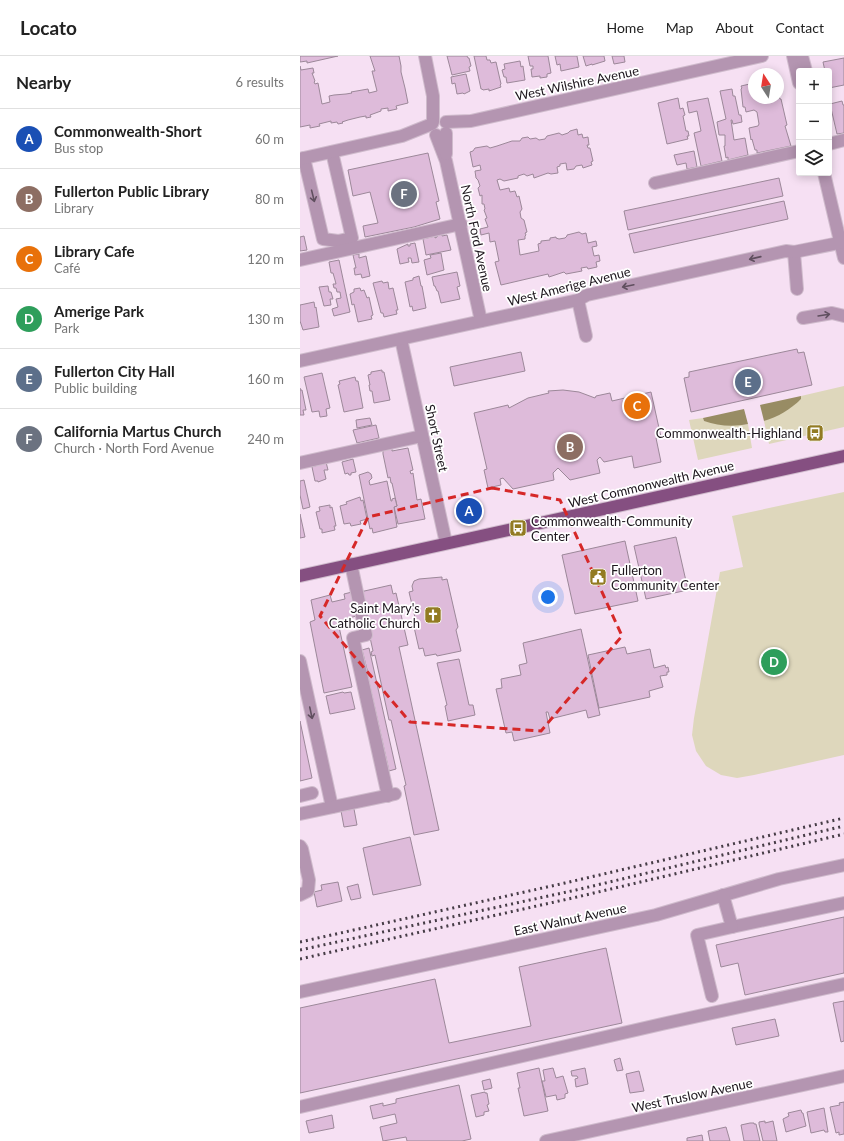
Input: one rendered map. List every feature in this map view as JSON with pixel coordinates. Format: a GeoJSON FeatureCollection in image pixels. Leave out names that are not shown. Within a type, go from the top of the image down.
{"type":"FeatureCollection","features":[{"type":"Feature","properties":{"kind":"main road","name":"West Commonwealth Avenue"},"geometry":{"type":"LineString","coordinates":[[300,576],[844,456]]}},
{"type":"Feature","properties":{"kind":"street","name":"North Ford Avenue"},"geometry":{"type":"LineString","coordinates":[[425,56],[481,321]]}},
{"type":"Feature","properties":{"kind":"street","name":"West Wilshire Avenue"},"geometry":{"type":"LineString","coordinates":[[302,158],[760,57],[771,56]]}},
{"type":"Feature","properties":{"kind":"street"},"geometry":{"type":"LineString","coordinates":[[796,70],[793,56],[801,56],[805,68]]}},
{"type":"Feature","properties":{"kind":"street"},"geometry":{"type":"LineString","coordinates":[[832,143],[844,140]]}},
{"type":"Feature","properties":{"kind":"street"},"geometry":{"type":"LineString","coordinates":[[302,158],[323,239],[338,241],[352,238],[332,152]]}},
{"type":"Feature","properties":{"kind":"street"},"geometry":{"type":"LineString","coordinates":[[655,183],[796,152]]}},
{"type":"Feature","properties":{"kind":"street"},"geometry":{"type":"LineString","coordinates":[[825,176],[842,242],[844,258]]}},
{"type":"Feature","properties":{"kind":"street"},"geometry":{"type":"LineString","coordinates":[[300,260],[461,224]]}},
{"type":"Feature","properties":{"kind":"street","name":"West Amerige Avenue"},"geometry":{"type":"LineString","coordinates":[[300,361],[578,300],[587,295],[786,251],[794,252],[842,242]]}},
{"type":"Feature","properties":{"kind":"street"},"geometry":{"type":"LineString","coordinates":[[794,252],[797,289]]}},
{"type":"Feature","properties":{"kind":"street"},"geometry":{"type":"LineString","coordinates":[[578,300],[586,336]]}},
{"type":"Feature","properties":{"kind":"street"},"geometry":{"type":"LineString","coordinates":[[803,318],[832,314],[844,316]]}},
{"type":"Feature","properties":{"kind":"street","name":"Short Street"},"geometry":{"type":"LineString","coordinates":[[401,339],[446,543]]}},
{"type":"Feature","properties":{"kind":"street"},"geometry":{"type":"LineString","coordinates":[[300,463],[422,436]]}},
{"type":"Feature","properties":{"kind":"street"},"geometry":{"type":"LineString","coordinates":[[300,814],[391,795],[353,638],[366,635],[351,564]]}},
{"type":"Feature","properties":{"kind":"street"},"geometry":{"type":"LineString","coordinates":[[300,661],[332,807]]}},
{"type":"Feature","properties":{"kind":"street"},"geometry":{"type":"LineString","coordinates":[[300,796],[312,793]]}},
{"type":"Feature","properties":{"kind":"street"},"geometry":{"type":"LineString","coordinates":[[300,846],[309,880],[308,891],[300,895]]}},
{"type":"Feature","properties":{"kind":"street","name":"East Walnut Avenue"},"geometry":{"type":"LineString","coordinates":[[300,992],[656,915],[779,879],[844,865]]}},
{"type":"Feature","properties":{"kind":"street"},"geometry":{"type":"LineString","coordinates":[[723,896],[732,927]]}},
{"type":"Feature","properties":{"kind":"street"},"geometry":{"type":"LineString","coordinates":[[712,996],[697,935],[844,903]]}},
{"type":"Feature","properties":{"kind":"street"},"geometry":{"type":"LineString","coordinates":[[300,1107],[669,1022],[844,984]]}},
{"type":"Feature","properties":{"kind":"street","name":"West Truslow Avenue"},"geometry":{"type":"LineString","coordinates":[[546,1141],[844,1076]]}},
{"type":"Feature","properties":{"kind":"highlighted area"},"geometry":{"type":"Polygon","coordinates":[[[492,488],[560,500],[622,636],[541,731],[410,722],[320,616],[368,517],[492,488]]]}},
{"type":"Feature","properties":{"kind":"shaded area"},"geometry":{"type":"Polygon","coordinates":[[[844,386],[844,427],[769,444],[764,421],[785,411],[801,399],[801,396],[844,386]]]}},
{"type":"Feature","properties":{"kind":"shaded area"},"geometry":{"type":"Polygon","coordinates":[[[801,396],[801,399],[789,409],[764,421],[760,405],[801,396]]]}},
{"type":"Feature","properties":{"kind":"shaded area"},"geometry":{"type":"Polygon","coordinates":[[[744,409],[748,424],[726,426],[709,423],[704,421],[703,418],[744,409]]]}},
{"type":"Feature","properties":{"kind":"shaded area"},"geometry":{"type":"Polygon","coordinates":[[[703,418],[704,421],[741,425],[748,424],[752,448],[698,460],[689,420],[703,418]]]}},
{"type":"Feature","properties":{"kind":"shaded area"},"geometry":{"type":"Polygon","coordinates":[[[844,492],[844,755],[737,778],[721,775],[706,766],[696,751],[692,735],[720,572],[743,567],[732,516],[844,492]]]}},
{"type":"Feature","properties":{"kind":"building"},"geometry":{"type":"Polygon","coordinates":[[[300,56],[338,56],[307,63],[307,61],[300,62],[300,56]]]}},
{"type":"Feature","properties":{"kind":"building"},"geometry":{"type":"Polygon","coordinates":[[[370,56],[399,56],[408,103],[396,106],[397,109],[388,111],[388,108],[381,109],[381,111],[370,115],[371,117],[360,117],[338,124],[337,122],[331,123],[331,121],[319,124],[320,126],[310,128],[310,125],[300,127],[300,66],[301,70],[313,68],[314,73],[312,73],[314,82],[315,84],[318,83],[322,104],[330,102],[329,96],[368,89],[369,93],[377,91],[372,71],[375,71],[370,56]]]}},
{"type":"Feature","properties":{"kind":"building"},"geometry":{"type":"Polygon","coordinates":[[[447,56],[467,56],[471,66],[469,67],[470,71],[452,75],[447,56]]]}},
{"type":"Feature","properties":{"kind":"building"},"geometry":{"type":"Polygon","coordinates":[[[474,56],[486,56],[487,60],[490,60],[491,63],[496,62],[501,87],[489,91],[489,89],[481,89],[474,56]]]}},
{"type":"Feature","properties":{"kind":"building"},"geometry":{"type":"Polygon","coordinates":[[[528,56],[548,56],[551,73],[547,74],[547,77],[532,77],[531,69],[533,69],[533,66],[530,66],[528,56]]]}},
{"type":"Feature","properties":{"kind":"building"},"geometry":{"type":"Polygon","coordinates":[[[555,56],[577,56],[579,67],[561,71],[560,64],[557,65],[555,56]]]}},
{"type":"Feature","properties":{"kind":"building"},"geometry":{"type":"Polygon","coordinates":[[[583,56],[604,56],[605,61],[586,66],[583,56]]]}},
{"type":"Feature","properties":{"kind":"building"},"geometry":{"type":"Polygon","coordinates":[[[612,56],[624,56],[625,62],[614,64],[612,56]]]}},
{"type":"Feature","properties":{"kind":"building"},"geometry":{"type":"Polygon","coordinates":[[[844,58],[844,85],[832,87],[832,68],[824,68],[823,62],[844,58]]]}},
{"type":"Feature","properties":{"kind":"building"},"geometry":{"type":"Polygon","coordinates":[[[520,61],[521,67],[523,66],[525,80],[507,83],[506,77],[504,77],[502,70],[505,69],[504,64],[520,61]]]}},
{"type":"Feature","properties":{"kind":"building"},"geometry":{"type":"Polygon","coordinates":[[[466,74],[470,91],[464,94],[457,94],[455,83],[452,84],[451,77],[466,74]]]}},
{"type":"Feature","properties":{"kind":"building"},"geometry":{"type":"Polygon","coordinates":[[[748,84],[748,104],[782,104],[787,125],[785,126],[791,146],[757,153],[752,139],[751,140],[749,128],[758,126],[759,124],[757,112],[754,110],[746,112],[745,107],[743,107],[741,86],[748,84]]]}},
{"type":"Feature","properties":{"kind":"building"},"geometry":{"type":"Polygon","coordinates":[[[732,89],[742,122],[733,124],[731,120],[734,140],[745,138],[748,155],[728,160],[728,157],[726,158],[724,146],[725,135],[719,135],[717,122],[726,119],[720,91],[732,89]]]}},
{"type":"Feature","properties":{"kind":"building"},"geometry":{"type":"Polygon","coordinates":[[[678,98],[680,109],[683,108],[686,131],[688,131],[689,136],[687,136],[688,139],[667,144],[658,103],[678,98]]]}},
{"type":"Feature","properties":{"kind":"building"},"geometry":{"type":"Polygon","coordinates":[[[708,98],[722,161],[701,166],[694,133],[701,131],[697,111],[689,113],[687,102],[708,98]]]}},
{"type":"Feature","properties":{"kind":"building"},"geometry":{"type":"Polygon","coordinates":[[[842,101],[844,105],[844,133],[837,134],[832,113],[832,104],[842,101]]]}},
{"type":"Feature","properties":{"kind":"building"},"geometry":{"type":"Polygon","coordinates":[[[577,129],[578,135],[582,134],[583,138],[588,137],[589,145],[587,145],[588,148],[590,148],[593,161],[591,162],[592,165],[583,168],[582,165],[576,166],[574,169],[567,170],[566,163],[560,164],[560,166],[557,167],[558,173],[548,173],[534,178],[533,174],[527,176],[524,174],[518,176],[518,178],[504,181],[500,179],[497,180],[500,190],[509,188],[510,192],[515,191],[517,197],[519,196],[522,209],[520,212],[521,218],[524,220],[527,232],[525,233],[525,239],[518,240],[520,255],[539,251],[538,244],[541,243],[541,241],[550,240],[550,238],[556,237],[559,239],[565,238],[567,235],[579,232],[582,234],[586,233],[588,243],[596,241],[597,246],[592,247],[594,256],[599,255],[600,261],[596,262],[597,267],[588,269],[587,267],[581,268],[582,271],[566,274],[564,272],[549,277],[548,274],[501,285],[495,262],[499,261],[495,241],[490,242],[489,233],[481,235],[480,229],[488,227],[485,219],[487,218],[484,210],[484,204],[482,204],[482,195],[480,196],[478,188],[480,186],[476,178],[475,171],[481,170],[480,165],[473,167],[470,152],[475,148],[487,146],[490,148],[512,141],[520,141],[522,138],[528,137],[530,139],[536,138],[539,140],[545,139],[547,136],[559,133],[562,135],[577,129]]]}},
{"type":"Feature","properties":{"kind":"building"},"geometry":{"type":"Polygon","coordinates":[[[694,151],[697,167],[687,169],[686,163],[677,165],[674,155],[694,151]]]}},
{"type":"Feature","properties":{"kind":"building"},"geometry":{"type":"Polygon","coordinates":[[[428,153],[439,201],[436,202],[440,219],[414,227],[365,237],[363,226],[378,223],[370,192],[353,196],[348,170],[428,153]]]}},
{"type":"Feature","properties":{"kind":"building"},"geometry":{"type":"Polygon","coordinates":[[[779,178],[783,196],[628,230],[624,211],[779,178]]]}},
{"type":"Feature","properties":{"kind":"building"},"geometry":{"type":"Polygon","coordinates":[[[784,201],[788,219],[634,253],[629,234],[784,201]]]}},
{"type":"Feature","properties":{"kind":"building"},"geometry":{"type":"Polygon","coordinates":[[[442,234],[442,236],[447,235],[451,250],[426,255],[423,239],[435,236],[435,238],[442,234]]]}},
{"type":"Feature","properties":{"kind":"building"},"geometry":{"type":"Polygon","coordinates":[[[304,236],[307,250],[300,251],[300,237],[304,236]]]}},
{"type":"Feature","properties":{"kind":"building"},"geometry":{"type":"Polygon","coordinates":[[[415,243],[419,262],[412,263],[411,258],[408,258],[409,262],[400,264],[397,249],[408,244],[408,246],[410,246],[410,244],[415,243]]]}},
{"type":"Feature","properties":{"kind":"building"},"geometry":{"type":"Polygon","coordinates":[[[441,253],[444,270],[427,275],[424,260],[431,258],[430,255],[441,253]]]}},
{"type":"Feature","properties":{"kind":"building"},"geometry":{"type":"Polygon","coordinates":[[[359,254],[359,258],[366,256],[370,276],[362,278],[361,274],[355,275],[354,268],[356,268],[353,255],[359,254]]]}},
{"type":"Feature","properties":{"kind":"building"},"geometry":{"type":"Polygon","coordinates":[[[339,260],[350,312],[334,316],[332,309],[338,307],[336,299],[341,298],[340,292],[337,292],[336,288],[334,288],[333,284],[336,284],[333,273],[331,273],[329,262],[339,260]]]}},
{"type":"Feature","properties":{"kind":"building"},"geometry":{"type":"Polygon","coordinates":[[[457,272],[460,286],[457,287],[460,299],[441,303],[432,277],[457,272]]]}},
{"type":"Feature","properties":{"kind":"building"},"geometry":{"type":"Polygon","coordinates":[[[419,276],[426,308],[413,311],[412,306],[410,307],[405,282],[413,280],[413,278],[419,276]]]}},
{"type":"Feature","properties":{"kind":"building"},"geometry":{"type":"Polygon","coordinates":[[[382,281],[383,283],[388,282],[389,289],[393,288],[398,310],[396,310],[397,314],[384,317],[383,313],[381,313],[373,283],[382,281]]]}},
{"type":"Feature","properties":{"kind":"building"},"geometry":{"type":"Polygon","coordinates":[[[328,286],[329,292],[331,292],[333,299],[330,299],[331,305],[324,306],[319,287],[328,286]]]}},
{"type":"Feature","properties":{"kind":"building"},"geometry":{"type":"Polygon","coordinates":[[[360,288],[361,291],[364,290],[367,298],[369,297],[373,315],[371,316],[372,319],[358,322],[350,294],[354,292],[354,289],[360,288]]]}},
{"type":"Feature","properties":{"kind":"building"},"geometry":{"type":"Polygon","coordinates":[[[314,302],[319,327],[303,330],[300,321],[300,305],[314,302]]]}},
{"type":"Feature","properties":{"kind":"building"},"geometry":{"type":"Polygon","coordinates":[[[797,349],[798,353],[804,352],[812,385],[691,412],[684,378],[689,377],[689,372],[797,349]]]}},
{"type":"Feature","properties":{"kind":"building"},"geometry":{"type":"Polygon","coordinates":[[[521,352],[525,371],[454,386],[450,367],[521,352]]]}},
{"type":"Feature","properties":{"kind":"building"},"geometry":{"type":"Polygon","coordinates":[[[382,370],[382,372],[384,372],[390,400],[374,403],[372,391],[370,391],[368,375],[371,374],[371,372],[382,370]]]}},
{"type":"Feature","properties":{"kind":"building"},"geometry":{"type":"Polygon","coordinates":[[[322,373],[330,408],[326,409],[327,416],[320,417],[319,411],[312,412],[304,377],[322,373]]]}},
{"type":"Feature","properties":{"kind":"building"},"geometry":{"type":"Polygon","coordinates":[[[355,377],[356,381],[358,381],[363,408],[344,412],[338,385],[340,384],[339,381],[355,377]]]}},
{"type":"Feature","properties":{"kind":"building"},"geometry":{"type":"Polygon","coordinates":[[[300,390],[302,390],[306,410],[303,410],[304,415],[300,415],[300,390]]]}},
{"type":"Feature","properties":{"kind":"building"},"geometry":{"type":"Polygon","coordinates":[[[563,390],[579,392],[595,398],[596,396],[610,393],[612,401],[651,392],[661,437],[656,438],[661,462],[634,468],[632,456],[604,462],[600,457],[597,460],[600,473],[570,480],[558,468],[553,473],[554,480],[513,489],[503,478],[500,479],[501,485],[488,488],[484,470],[487,469],[474,413],[508,405],[509,408],[528,398],[549,393],[548,391],[563,390]]]}},
{"type":"Feature","properties":{"kind":"building"},"geometry":{"type":"Polygon","coordinates":[[[370,418],[372,425],[357,428],[356,420],[370,418]]]}},
{"type":"Feature","properties":{"kind":"building"},"geometry":{"type":"Polygon","coordinates":[[[376,425],[379,438],[357,443],[353,430],[376,425]]]}},
{"type":"Feature","properties":{"kind":"building"},"geometry":{"type":"Polygon","coordinates":[[[392,447],[392,451],[408,448],[413,470],[410,471],[411,474],[413,473],[417,500],[421,499],[425,519],[398,524],[394,507],[397,506],[392,483],[390,477],[388,478],[383,454],[383,449],[392,447]]]}},
{"type":"Feature","properties":{"kind":"building"},"geometry":{"type":"Polygon","coordinates":[[[353,459],[356,472],[351,473],[351,475],[348,473],[345,474],[342,462],[353,459]]]}},
{"type":"Feature","properties":{"kind":"building"},"geometry":{"type":"Polygon","coordinates":[[[326,462],[328,470],[324,470],[326,479],[318,482],[315,481],[312,467],[326,462]]]}},
{"type":"Feature","properties":{"kind":"building"},"geometry":{"type":"Polygon","coordinates":[[[368,472],[371,474],[372,478],[369,481],[370,485],[387,481],[391,501],[395,498],[397,506],[394,507],[397,527],[373,533],[372,528],[370,529],[359,475],[368,472]]]}},
{"type":"Feature","properties":{"kind":"building"},"geometry":{"type":"Polygon","coordinates":[[[304,480],[310,507],[303,509],[300,495],[300,481],[304,480]]]}},
{"type":"Feature","properties":{"kind":"building"},"geometry":{"type":"Polygon","coordinates":[[[360,497],[361,501],[363,500],[367,519],[360,521],[361,524],[351,526],[350,523],[344,524],[340,506],[360,497]]]}},
{"type":"Feature","properties":{"kind":"building"},"geometry":{"type":"Polygon","coordinates":[[[330,505],[330,508],[332,507],[336,526],[334,526],[335,530],[322,533],[316,512],[320,511],[319,507],[330,505]]]}},
{"type":"Feature","properties":{"kind":"building"},"geometry":{"type":"Polygon","coordinates":[[[300,514],[305,537],[300,538],[300,514]]]}},
{"type":"Feature","properties":{"kind":"building"},"geometry":{"type":"Polygon","coordinates":[[[676,537],[688,590],[646,599],[634,546],[676,537]]]}},
{"type":"Feature","properties":{"kind":"building"},"geometry":{"type":"Polygon","coordinates":[[[625,541],[638,601],[575,614],[562,555],[625,541]]]}},
{"type":"Feature","properties":{"kind":"building"},"geometry":{"type":"Polygon","coordinates":[[[442,577],[442,580],[447,579],[458,627],[456,630],[461,651],[437,656],[436,654],[425,656],[423,648],[419,649],[414,627],[417,626],[409,592],[413,591],[412,586],[414,581],[419,579],[442,577]]]}},
{"type":"Feature","properties":{"kind":"building"},"geometry":{"type":"Polygon","coordinates":[[[391,585],[393,594],[396,593],[408,645],[399,647],[439,830],[414,835],[404,786],[406,785],[391,720],[389,720],[375,655],[372,656],[371,652],[373,651],[360,592],[391,585]]]}},
{"type":"Feature","properties":{"kind":"building"},"geometry":{"type":"Polygon","coordinates":[[[352,592],[357,616],[348,618],[349,620],[338,622],[352,687],[324,693],[310,622],[315,620],[311,600],[330,595],[332,602],[345,599],[344,594],[352,592]]]}},
{"type":"Feature","properties":{"kind":"building"},"geometry":{"type":"Polygon","coordinates":[[[581,629],[600,715],[588,718],[586,710],[550,719],[548,712],[546,712],[550,733],[514,741],[512,732],[506,733],[496,689],[502,688],[501,679],[521,675],[519,665],[527,663],[523,643],[581,629]]]}},
{"type":"Feature","properties":{"kind":"building"},"geometry":{"type":"Polygon","coordinates":[[[625,647],[627,654],[650,649],[654,668],[665,665],[666,668],[668,667],[669,672],[667,672],[667,675],[660,676],[663,687],[649,691],[650,697],[599,708],[588,655],[625,647]]]}},
{"type":"Feature","properties":{"kind":"building"},"geometry":{"type":"Polygon","coordinates":[[[369,648],[396,769],[389,771],[362,650],[369,648]]]}},
{"type":"Feature","properties":{"kind":"building"},"geometry":{"type":"Polygon","coordinates":[[[459,659],[469,705],[473,705],[475,715],[448,721],[445,706],[447,705],[437,663],[459,659]]]}},
{"type":"Feature","properties":{"kind":"building"},"geometry":{"type":"Polygon","coordinates":[[[343,692],[351,692],[355,709],[330,714],[326,696],[343,692]]]}},
{"type":"Feature","properties":{"kind":"building"},"geometry":{"type":"Polygon","coordinates":[[[300,721],[312,778],[300,781],[300,721]]]}},
{"type":"Feature","properties":{"kind":"building"},"geometry":{"type":"Polygon","coordinates":[[[354,809],[357,825],[344,827],[341,811],[354,809]]]}},
{"type":"Feature","properties":{"kind":"building"},"geometry":{"type":"Polygon","coordinates":[[[410,837],[421,885],[373,895],[363,848],[410,837]]]}},
{"type":"Feature","properties":{"kind":"building"},"geometry":{"type":"Polygon","coordinates":[[[338,882],[342,901],[317,907],[314,892],[322,890],[321,885],[338,882]]]}},
{"type":"Feature","properties":{"kind":"building"},"geometry":{"type":"Polygon","coordinates":[[[358,884],[361,898],[351,900],[347,887],[358,884]]]}},
{"type":"Feature","properties":{"kind":"building"},"geometry":{"type":"Polygon","coordinates":[[[844,917],[844,973],[745,995],[738,963],[721,967],[716,945],[844,917]]]}},
{"type":"Feature","properties":{"kind":"building"},"geometry":{"type":"Polygon","coordinates":[[[606,948],[622,1023],[300,1093],[300,1008],[435,979],[449,1043],[531,1026],[519,967],[606,948]]]}},
{"type":"Feature","properties":{"kind":"building"},"geometry":{"type":"Polygon","coordinates":[[[844,1001],[844,1041],[841,1042],[833,1003],[844,1001]]]}},
{"type":"Feature","properties":{"kind":"building"},"geometry":{"type":"Polygon","coordinates":[[[775,1019],[779,1036],[736,1045],[732,1028],[775,1019]]]}},
{"type":"Feature","properties":{"kind":"building"},"geometry":{"type":"Polygon","coordinates":[[[620,1058],[623,1070],[617,1071],[614,1060],[620,1058]]]}},
{"type":"Feature","properties":{"kind":"building"},"geometry":{"type":"Polygon","coordinates":[[[539,1068],[548,1111],[524,1116],[518,1088],[520,1088],[517,1073],[539,1068]]]}},
{"type":"Feature","properties":{"kind":"building"},"geometry":{"type":"Polygon","coordinates":[[[553,1068],[556,1078],[563,1076],[568,1093],[565,1094],[565,1098],[557,1100],[556,1095],[546,1097],[542,1081],[545,1081],[543,1070],[553,1068]]]}},
{"type":"Feature","properties":{"kind":"building"},"geometry":{"type":"Polygon","coordinates":[[[585,1068],[588,1084],[576,1087],[575,1079],[578,1078],[577,1076],[572,1076],[571,1071],[585,1068]]]}},
{"type":"Feature","properties":{"kind":"building"},"geometry":{"type":"Polygon","coordinates":[[[639,1071],[644,1091],[630,1093],[626,1074],[639,1071]]]}},
{"type":"Feature","properties":{"kind":"building"},"geometry":{"type":"Polygon","coordinates":[[[490,1079],[492,1088],[484,1090],[482,1081],[490,1079]]]}},
{"type":"Feature","properties":{"kind":"building"},"geometry":{"type":"Polygon","coordinates":[[[459,1085],[471,1139],[462,1141],[407,1141],[406,1137],[383,1141],[380,1127],[397,1123],[395,1114],[373,1119],[370,1106],[383,1103],[383,1106],[396,1103],[396,1099],[459,1085]]]}},
{"type":"Feature","properties":{"kind":"building"},"geometry":{"type":"Polygon","coordinates":[[[485,1092],[487,1093],[489,1104],[487,1105],[489,1111],[484,1112],[484,1115],[476,1117],[471,1095],[485,1092]]]}},
{"type":"Feature","properties":{"kind":"building"},"geometry":{"type":"Polygon","coordinates":[[[844,1102],[844,1134],[839,1135],[839,1132],[836,1133],[830,1107],[840,1105],[839,1103],[844,1102]]]}},
{"type":"Feature","properties":{"kind":"building"},"geometry":{"type":"Polygon","coordinates":[[[824,1108],[828,1132],[825,1132],[824,1130],[811,1133],[807,1112],[824,1108]]]}},
{"type":"Feature","properties":{"kind":"building"},"geometry":{"type":"Polygon","coordinates":[[[801,1110],[806,1126],[786,1132],[783,1119],[789,1116],[788,1113],[801,1110]]]}},
{"type":"Feature","properties":{"kind":"building"},"geometry":{"type":"Polygon","coordinates":[[[332,1115],[334,1128],[309,1133],[306,1121],[332,1115]]]}},
{"type":"Feature","properties":{"kind":"building"},"geometry":{"type":"Polygon","coordinates":[[[765,1121],[765,1123],[773,1121],[777,1141],[763,1141],[759,1122],[765,1121]]]}},
{"type":"Feature","properties":{"kind":"building"},"geometry":{"type":"Polygon","coordinates":[[[750,1123],[756,1124],[760,1141],[744,1141],[741,1125],[750,1123]]]}},
{"type":"Feature","properties":{"kind":"building"},"geometry":{"type":"Polygon","coordinates":[[[726,1127],[730,1141],[710,1141],[708,1131],[726,1127]]]}},
{"type":"Feature","properties":{"kind":"building"},"geometry":{"type":"Polygon","coordinates":[[[702,1135],[703,1141],[687,1141],[687,1138],[702,1135]]]}},
{"type":"Feature","properties":{"kind":"railway"},"geometry":{"type":"LineString","coordinates":[[300,942],[565,883],[844,818]]}},
{"type":"Feature","properties":{"kind":"railway"},"geometry":{"type":"LineString","coordinates":[[300,950],[576,890],[844,826]]}},
{"type":"Feature","properties":{"kind":"railway"},"geometry":{"type":"LineString","coordinates":[[300,959],[577,897],[844,834]]}},
{"type":"Feature","properties":{"kind":"place","name":"California Martus Church"},"geometry":{"type":"Point","coordinates":[404,194]}},
{"type":"Feature","properties":{"kind":"place","name":"Fullerton City Hall"},"geometry":{"type":"Point","coordinates":[748,382]}},
{"type":"Feature","properties":{"kind":"place","name":"Library Cafe"},"geometry":{"type":"Point","coordinates":[637,406]}},
{"type":"Feature","properties":{"kind":"place","name":"Commonwealth-Highland"},"geometry":{"type":"Point","coordinates":[815,433]}},
{"type":"Feature","properties":{"kind":"place","name":"Fullerton Public Library"},"geometry":{"type":"Point","coordinates":[570,447]}},
{"type":"Feature","properties":{"kind":"place","name":"Commonwealth-Short"},"geometry":{"type":"Point","coordinates":[469,511]}},
{"type":"Feature","properties":{"kind":"place","name":"Commonwealth-Community Center"},"geometry":{"type":"Point","coordinates":[518,528]}},
{"type":"Feature","properties":{"kind":"place","name":"Fullerton Community Center"},"geometry":{"type":"Point","coordinates":[598,577]}},
{"type":"Feature","properties":{"kind":"place","name":"Saint Mary's Catholic Church"},"geometry":{"type":"Point","coordinates":[433,615]}},
{"type":"Feature","properties":{"kind":"place","name":"Amerige Park"},"geometry":{"type":"Point","coordinates":[774,662]}}]}
